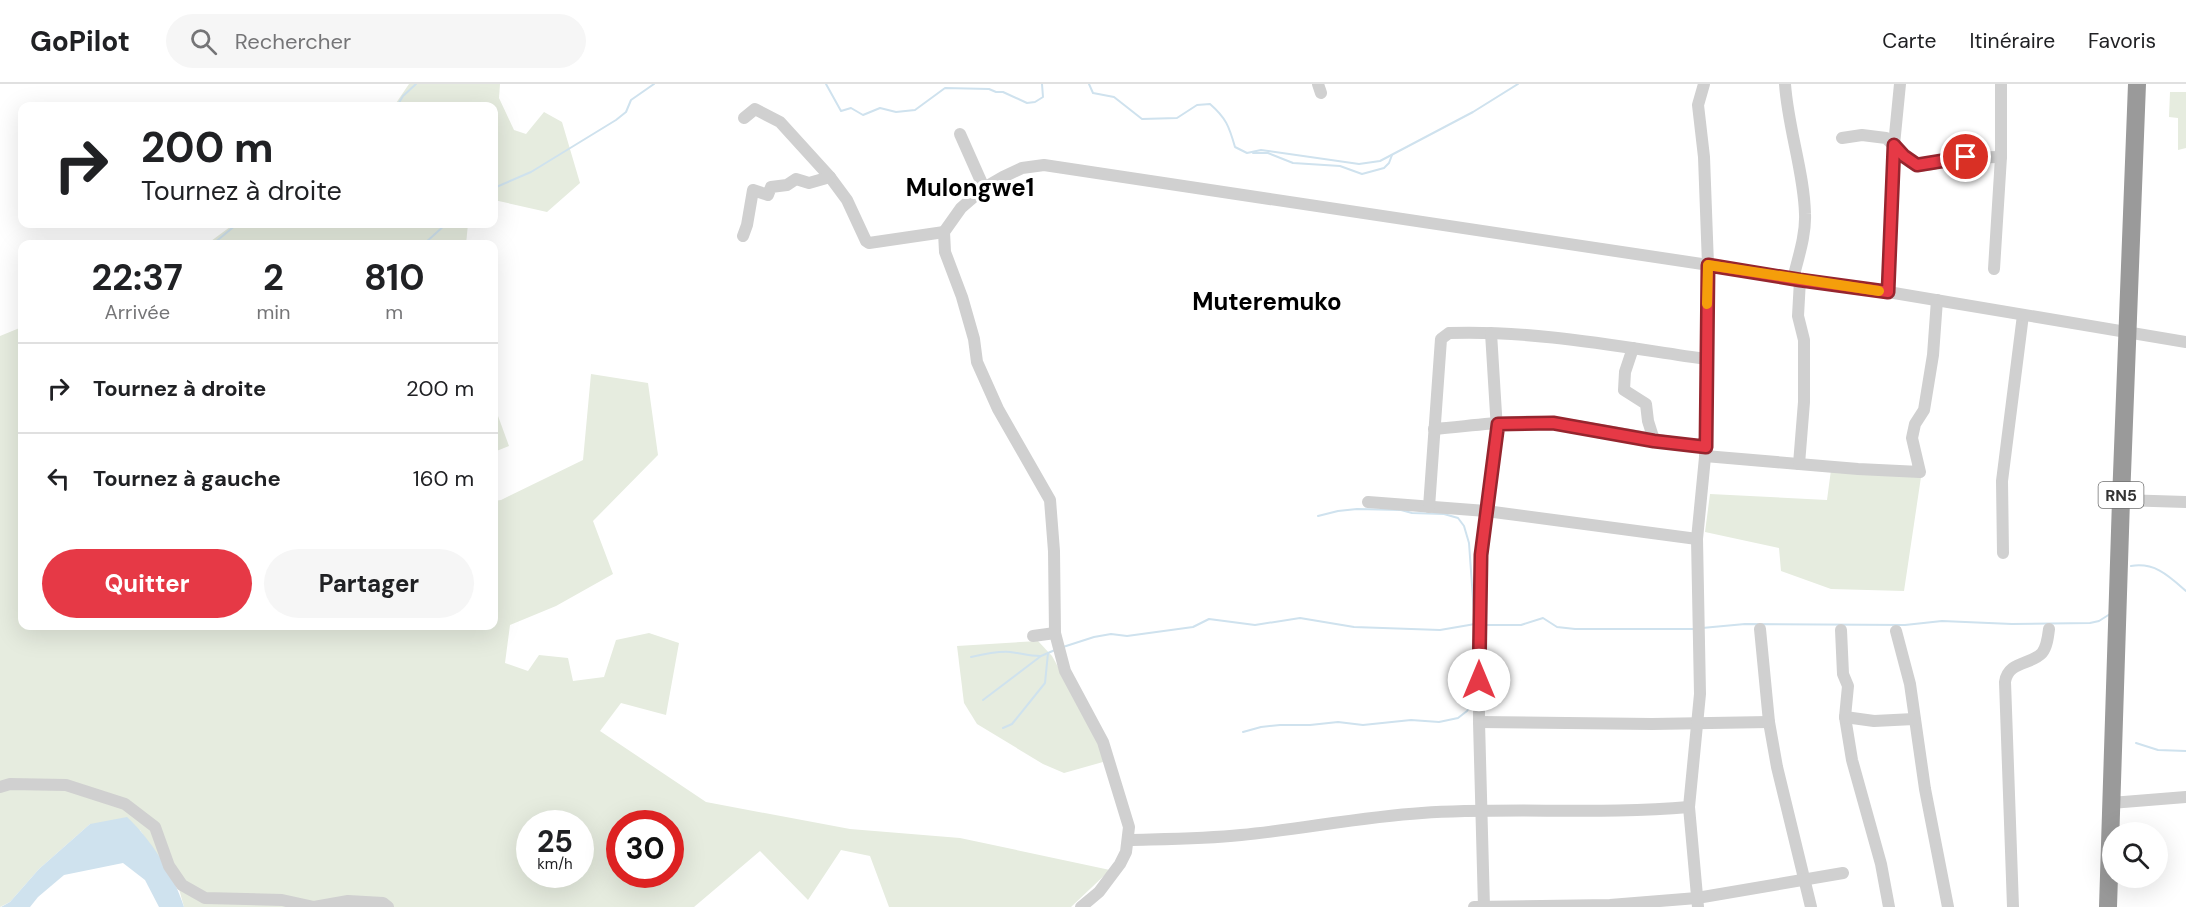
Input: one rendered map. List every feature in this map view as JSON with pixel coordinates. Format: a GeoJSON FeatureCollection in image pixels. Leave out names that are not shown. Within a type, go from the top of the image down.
{"type":"FeatureCollection","features":[{"type":"Feature","properties":{"kind":"highway","name":"RN5"},"geometry":{"type":"LineString","coordinates":[[2108,907],[2137,84]]}},
{"type":"Feature","properties":{"kind":"street"},"geometry":{"type":"LineString","coordinates":[[1697,903],[1689,807],[1700,694],[1697,539],[1705,451],[1708,265],[1704,157],[1698,105],[1704,84]]}},
{"type":"Feature","properties":{"kind":"street"},"geometry":{"type":"LineString","coordinates":[[1785,84],[1788,116],[1803,191],[1805,215],[1796,279],[1797,316],[1804,340],[1804,402],[1799,464]]}},
{"type":"Feature","properties":{"kind":"street"},"geometry":{"type":"LineString","coordinates":[[1888,292],[1894,145],[1900,84]]}},
{"type":"Feature","properties":{"kind":"street"},"geometry":{"type":"LineString","coordinates":[[1994,269],[2001,157],[2001,84]]}},
{"type":"Feature","properties":{"kind":"street"},"geometry":{"type":"LineString","coordinates":[[744,118],[755,109],[770,116],[789,131],[847,200],[869,243],[944,232]]}},
{"type":"Feature","properties":{"kind":"street"},"geometry":{"type":"LineString","coordinates":[[960,134],[984,188]]}},
{"type":"Feature","properties":{"kind":"street"},"geometry":{"type":"LineString","coordinates":[[1842,138],[1849,135],[1886,138],[1917,165],[1933,164],[1950,158],[2001,157]]}},
{"type":"Feature","properties":{"kind":"street"},"geometry":{"type":"LineString","coordinates":[[1081,907],[1100,892],[1120,864],[1126,852],[1129,827],[1103,742],[1065,671],[1055,633],[1054,551],[1050,500],[998,409],[977,362],[974,339],[962,297],[945,252],[944,232],[961,208],[984,188],[1022,168],[1044,165],[1888,292],[2186,342]]}},
{"type":"Feature","properties":{"kind":"street"},"geometry":{"type":"LineString","coordinates":[[743,236],[753,190],[768,195],[771,187],[788,184],[796,179],[809,183],[830,177]]}},
{"type":"Feature","properties":{"kind":"street"},"geometry":{"type":"LineString","coordinates":[[1434,429],[1553,423],[1705,451],[1799,464],[1920,472],[1912,438],[1915,424],[1924,410],[1937,300]]}},
{"type":"Feature","properties":{"kind":"street"},"geometry":{"type":"LineString","coordinates":[[2003,554],[2002,481],[2023,315]]}},
{"type":"Feature","properties":{"kind":"street"},"geometry":{"type":"LineString","coordinates":[[1429,507],[1443,336],[1449,333],[1491,333],[1540,336],[1706,359]]}},
{"type":"Feature","properties":{"kind":"street"},"geometry":{"type":"LineString","coordinates":[[1491,333],[1498,424],[1481,567],[1479,722],[1481,907],[1697,903],[1804,879],[1843,873]]}},
{"type":"Feature","properties":{"kind":"street"},"geometry":{"type":"LineString","coordinates":[[1633,348],[1625,372],[1624,390],[1646,404],[1654,441]]}},
{"type":"Feature","properties":{"kind":"street"},"geometry":{"type":"LineString","coordinates":[[2121,500],[2186,502]]}},
{"type":"Feature","properties":{"kind":"street"},"geometry":{"type":"LineString","coordinates":[[1368,502],[1486,511],[1697,539]]}},
{"type":"Feature","properties":{"kind":"street"},"geometry":{"type":"LineString","coordinates":[[1760,629],[1769,722],[1781,786],[1811,907]]}},
{"type":"Feature","properties":{"kind":"street"},"geometry":{"type":"LineString","coordinates":[[2013,907],[2005,682],[2011,670],[2044,651],[2049,629]]}},
{"type":"Feature","properties":{"kind":"street"},"geometry":{"type":"LineString","coordinates":[[1841,630],[1843,674],[1848,686],[1845,717],[1854,771],[1881,864],[1889,907]]}},
{"type":"Feature","properties":{"kind":"street"},"geometry":{"type":"LineString","coordinates":[[1896,631],[1906,667],[1925,789],[1948,907]]}},
{"type":"Feature","properties":{"kind":"street"},"geometry":{"type":"LineString","coordinates":[[1033,636],[1055,633]]}},
{"type":"Feature","properties":{"kind":"street"},"geometry":{"type":"LineString","coordinates":[[1845,717],[1874,721],[1914,719]]}},
{"type":"Feature","properties":{"kind":"street"},"geometry":{"type":"LineString","coordinates":[[1479,722],[1769,722]]}},
{"type":"Feature","properties":{"kind":"street"},"geometry":{"type":"LineString","coordinates":[[0,787],[10,784],[66,785],[125,804],[155,827],[170,866],[182,885],[205,898],[282,900],[314,907],[348,901],[383,903],[388,907]]}},
{"type":"Feature","properties":{"kind":"street"},"geometry":{"type":"LineString","coordinates":[[2111,803],[2186,797]]}},
{"type":"Feature","properties":{"kind":"street"},"geometry":{"type":"LineString","coordinates":[[1128,840],[1243,835],[1386,815],[1481,811],[1650,810],[1689,807]]}},
{"type":"Feature","properties":{"kind":"shaded area"},"geometry":{"type":"Polygon","coordinates":[[[409,84],[500,84],[499,98],[514,130],[526,134],[544,112],[562,122],[580,183],[547,212],[498,201],[498,102],[397,102],[409,84]]]}},
{"type":"Feature","properties":{"kind":"shaded area"},"geometry":{"type":"Polygon","coordinates":[[[2170,92],[2186,92],[2186,148],[2178,150],[2178,118],[2169,117],[2170,92]]]}},
{"type":"Feature","properties":{"kind":"shaded area"},"geometry":{"type":"Polygon","coordinates":[[[229,228],[468,228],[466,240],[212,240],[229,228]]]}},
{"type":"Feature","properties":{"kind":"shaded area"},"geometry":{"type":"Polygon","coordinates":[[[18,329],[18,630],[498,630],[498,500],[583,460],[591,374],[648,383],[658,455],[593,521],[613,574],[556,606],[510,625],[505,663],[528,671],[539,655],[568,658],[573,681],[604,677],[616,640],[649,633],[679,643],[666,715],[621,703],[600,731],[706,802],[850,829],[960,838],[1110,870],[1071,907],[889,907],[870,856],[841,850],[808,900],[760,851],[694,907],[184,907],[179,889],[140,830],[90,824],[39,869],[10,902],[0,907],[0,336],[18,329]]]}},
{"type":"Feature","properties":{"kind":"shaded area"},"geometry":{"type":"Polygon","coordinates":[[[498,416],[509,446],[498,450],[498,416]]]}},
{"type":"Feature","properties":{"kind":"shaded area"},"geometry":{"type":"Polygon","coordinates":[[[1831,470],[1921,477],[1904,591],[1831,589],[1781,571],[1779,548],[1705,532],[1710,494],[1827,500],[1831,470]]]}},
{"type":"Feature","properties":{"kind":"shaded area"},"geometry":{"type":"Polygon","coordinates":[[[1038,641],[1052,656],[1110,760],[1064,773],[1043,764],[977,724],[964,703],[957,646],[1038,641]]]}},
{"type":"Feature","properties":{"kind":"water"},"geometry":{"type":"Polygon","coordinates":[[[127,817],[161,859],[175,883],[184,907],[159,907],[145,880],[123,863],[64,875],[30,907],[1,907],[10,902],[39,869],[90,824],[127,817]]]}},
{"type":"Feature","properties":{"kind":"waterway"},"geometry":{"type":"LineString","coordinates":[[399,102],[416,84]]}},
{"type":"Feature","properties":{"kind":"waterway"},"geometry":{"type":"LineString","coordinates":[[498,186],[531,172],[616,120],[626,112],[631,100],[654,84]]}},
{"type":"Feature","properties":{"kind":"waterway"},"geometry":{"type":"LineString","coordinates":[[826,84],[841,111],[851,108],[863,115],[880,108],[896,112],[915,110],[945,88],[989,89],[1003,92],[1027,103],[1035,102],[1043,97],[1042,84]]}},
{"type":"Feature","properties":{"kind":"waterway"},"geometry":{"type":"LineString","coordinates":[[1089,84],[1093,93],[1114,97],[1142,119],[1177,118],[1197,105],[1210,104],[1226,123],[1235,147],[1247,153],[1261,150],[1359,164],[1380,161],[1473,112],[1518,84]]}},
{"type":"Feature","properties":{"kind":"waterway"},"geometry":{"type":"LineString","coordinates":[[1253,153],[1268,153],[1293,163],[1340,166],[1362,174],[1384,168],[1392,155]]}},
{"type":"Feature","properties":{"kind":"waterway"},"geometry":{"type":"LineString","coordinates":[[218,240],[232,228]]}},
{"type":"Feature","properties":{"kind":"waterway"},"geometry":{"type":"LineString","coordinates":[[428,240],[442,228]]}},
{"type":"Feature","properties":{"kind":"waterway"},"geometry":{"type":"LineString","coordinates":[[1318,516],[1357,509],[1401,510],[1412,513],[1444,514],[1458,518],[1464,526],[1469,543],[1474,613]]}},
{"type":"Feature","properties":{"kind":"waterway"},"geometry":{"type":"LineString","coordinates":[[2131,566],[2147,566],[2161,571],[2186,591]]}},
{"type":"Feature","properties":{"kind":"waterway"},"geometry":{"type":"LineString","coordinates":[[1702,628],[1745,624],[1905,625],[1942,621],[2012,624],[2090,623],[2099,621],[2110,614]]}},
{"type":"Feature","properties":{"kind":"waterway"},"geometry":{"type":"LineString","coordinates":[[1063,647],[1111,634],[1127,636],[1193,627],[1209,619],[1255,625],[1300,618],[1354,627],[1440,630],[1475,624]]}},
{"type":"Feature","properties":{"kind":"waterway"},"geometry":{"type":"LineString","coordinates":[[1484,625],[1521,625],[1543,618],[1557,627],[1575,629],[1693,629]]}},
{"type":"Feature","properties":{"kind":"waterway"},"geometry":{"type":"LineString","coordinates":[[983,700],[1041,656],[1055,650]]}},
{"type":"Feature","properties":{"kind":"waterway"},"geometry":{"type":"LineString","coordinates":[[971,657],[1005,652],[1040,656]]}},
{"type":"Feature","properties":{"kind":"waterway"},"geometry":{"type":"LineString","coordinates":[[1003,728],[1012,724],[1045,683],[1048,653]]}},
{"type":"Feature","properties":{"kind":"waterway"},"geometry":{"type":"LineString","coordinates":[[1243,732],[1261,727],[1338,722],[1363,725],[1411,720],[1439,722],[1458,718],[1473,702]]}},
{"type":"Feature","properties":{"kind":"waterway"},"geometry":{"type":"LineString","coordinates":[[2136,743],[2158,750],[2186,751]]}},
{"type":"Feature","properties":{"kind":"slow traffic"},"geometry":{"type":"LineString","coordinates":[[1707,304],[1708,265],[1879,291]]}},
{"type":"Feature","properties":{"kind":"district","name":"Mulongwe1"},"geometry":{"type":"Point","coordinates":[970,187]}},
{"type":"Feature","properties":{"kind":"district","name":"Muteremuko"},"geometry":{"type":"Point","coordinates":[1267,301]}},
{"type":"Feature","properties":{"kind":"route"},"geometry":{"type":"LineString","coordinates":[[1479,680],[1481,555],[1498,424],[1553,423],[1654,441],[1706,447],[1708,265],[1888,292],[1894,145],[1910,162],[1917,165],[1924,166],[1950,158],[1966,157]]}}]}
